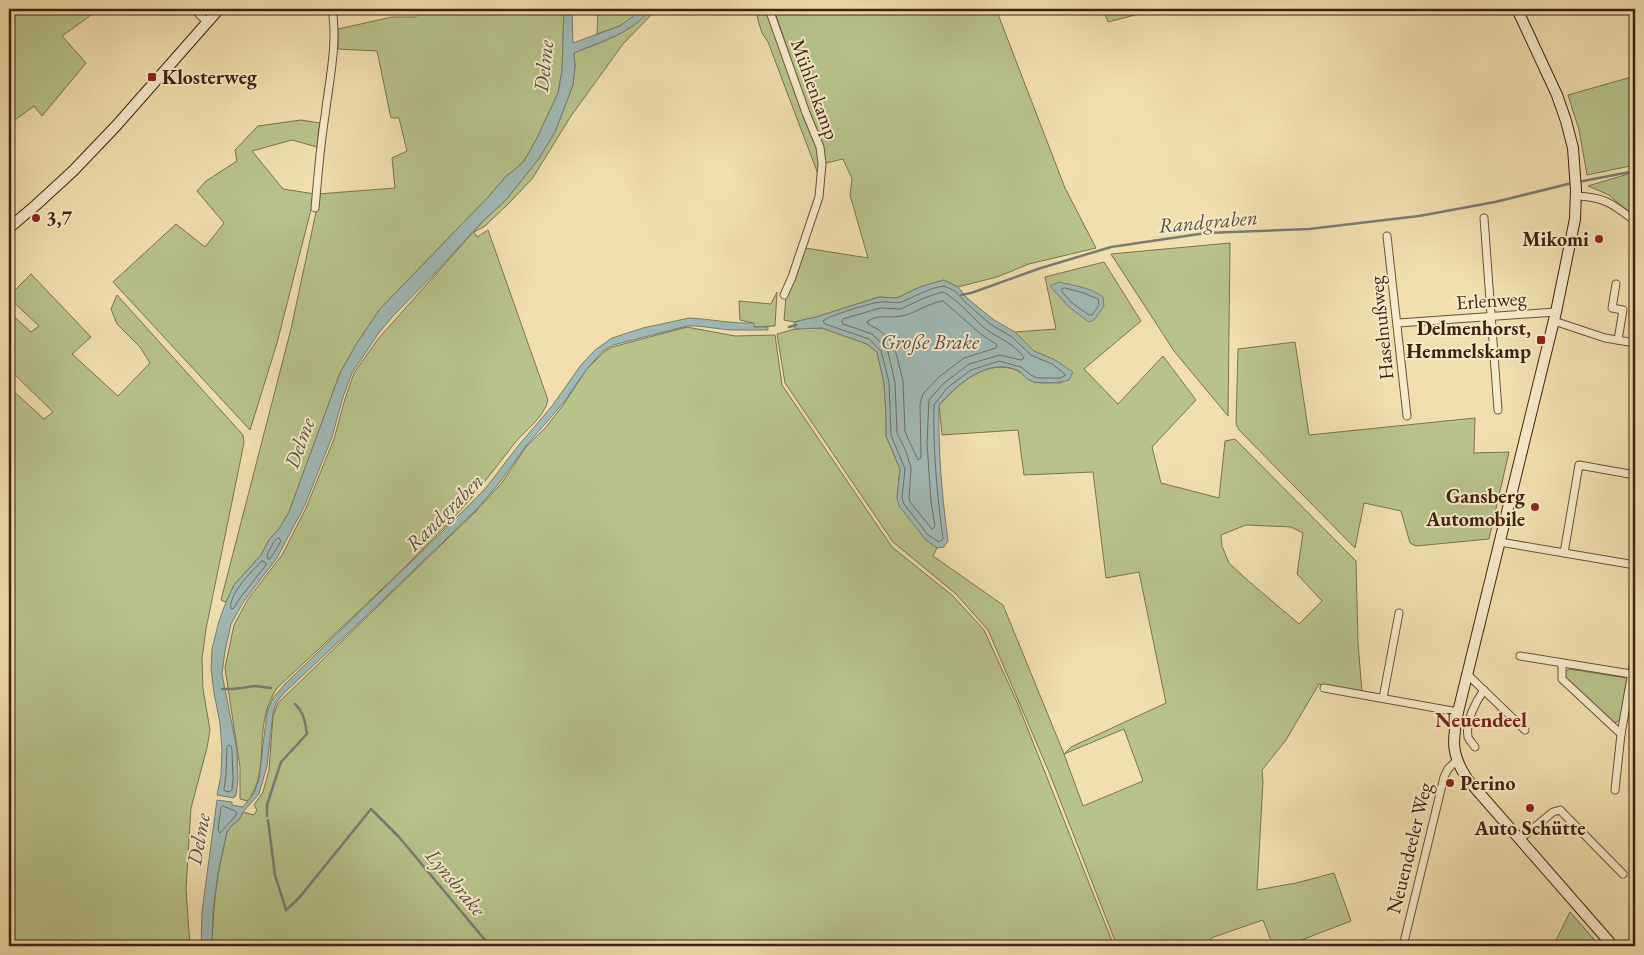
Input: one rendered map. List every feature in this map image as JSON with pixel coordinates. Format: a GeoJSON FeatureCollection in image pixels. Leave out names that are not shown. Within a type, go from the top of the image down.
{"type":"FeatureCollection","features":[{"type":"Feature","properties":{"kind":"main road"},"geometry":{"type":"LineString","coordinates":[[9,228],[36,206],[73,171],[116,126],[219,9]]}},
{"type":"Feature","properties":{"kind":"main road"},"geometry":{"type":"LineString","coordinates":[[1517,9],[1557,95],[1566,121],[1573,148],[1576,193],[1575,219],[1555,317],[1467,674],[1453,739],[1456,761],[1468,780],[1613,946]]}},
{"type":"Feature","properties":{"kind":"street"},"geometry":{"type":"LineString","coordinates":[[194,9],[208,23]]}},
{"type":"Feature","properties":{"kind":"street"},"geometry":{"type":"LineString","coordinates":[[315,208],[323,126],[334,45],[335,23],[332,9]]}},
{"type":"Feature","properties":{"kind":"street","name":"Mühlenkamp"},"geometry":{"type":"LineString","coordinates":[[769,9],[820,147],[822,164],[819,197],[784,295]]}},
{"type":"Feature","properties":{"kind":"street"},"geometry":{"type":"LineString","coordinates":[[1576,193],[1612,204],[1635,221]]}},
{"type":"Feature","properties":{"kind":"street"},"geometry":{"type":"LineString","coordinates":[[1484,218],[1498,410]]}},
{"type":"Feature","properties":{"kind":"street","name":"Haselnußweg"},"geometry":{"type":"LineString","coordinates":[[1387,236],[1407,416]]}},
{"type":"Feature","properties":{"kind":"street"},"geometry":{"type":"LineString","coordinates":[[1616,284],[1612,308],[1623,310],[1618,340]]}},
{"type":"Feature","properties":{"kind":"street","name":"Erlenweg"},"geometry":{"type":"LineString","coordinates":[[1398,323],[1491,317],[1555,317]]}},
{"type":"Feature","properties":{"kind":"street"},"geometry":{"type":"LineString","coordinates":[[1555,317],[1605,338],[1635,343]]}},
{"type":"Feature","properties":{"kind":"street"},"geometry":{"type":"LineString","coordinates":[[1564,553],[1579,465],[1635,474]]}},
{"type":"Feature","properties":{"kind":"street"},"geometry":{"type":"LineString","coordinates":[[1500,542],[1635,565]]}},
{"type":"Feature","properties":{"kind":"street"},"geometry":{"type":"LineString","coordinates":[[1383,698],[1399,613]]}},
{"type":"Feature","properties":{"kind":"street"},"geometry":{"type":"LineString","coordinates":[[1615,790],[1621,734],[1635,654]]}},
{"type":"Feature","properties":{"kind":"street"},"geometry":{"type":"LineString","coordinates":[[1520,656],[1632,674]]}},
{"type":"Feature","properties":{"kind":"street"},"geometry":{"type":"LineString","coordinates":[[1562,664],[1562,679],[1621,734]]}},
{"type":"Feature","properties":{"kind":"street"},"geometry":{"type":"LineString","coordinates":[[1467,674],[1525,730]]}},
{"type":"Feature","properties":{"kind":"street"},"geometry":{"type":"LineString","coordinates":[[1324,688],[1458,712]]}},
{"type":"Feature","properties":{"kind":"street"},"geometry":{"type":"LineString","coordinates":[[1475,748],[1468,737],[1469,726],[1474,705],[1484,690]]}},
{"type":"Feature","properties":{"kind":"street","name":"Neuendeeler Weg"},"geometry":{"type":"LineString","coordinates":[[1403,946],[1444,777],[1448,769],[1456,761]]}},
{"type":"Feature","properties":{"kind":"street"},"geometry":{"type":"LineString","coordinates":[[1520,839],[1553,812],[1560,810],[1623,874]]}},
{"type":"Feature","properties":{"kind":"green space"},"geometry":{"type":"Polygon","coordinates":[[[9,9],[98,9],[62,36],[86,63],[42,116],[34,106],[15,120],[9,113],[9,9]]]}},
{"type":"Feature","properties":{"kind":"green space"},"geometry":{"type":"Polygon","coordinates":[[[416,9],[564,9],[562,71],[558,93],[524,161],[507,175],[380,309],[357,343],[340,373],[289,512],[261,555],[234,585],[226,602],[221,600],[291,329],[318,203],[318,194],[395,188],[392,158],[407,151],[399,118],[391,118],[377,51],[338,49],[338,29],[392,17],[416,17],[416,9]]]}},
{"type":"Feature","properties":{"kind":"green space"},"geometry":{"type":"Polygon","coordinates":[[[598,9],[641,9],[627,22],[597,34],[598,9]]]}},
{"type":"Feature","properties":{"kind":"green space"},"geometry":{"type":"Polygon","coordinates":[[[650,9],[657,9],[623,44],[571,116],[532,179],[485,226],[474,232],[477,237],[488,230],[548,400],[543,412],[448,524],[277,688],[270,700],[266,713],[258,780],[248,801],[240,799],[240,767],[225,668],[234,625],[248,599],[282,555],[306,508],[334,439],[354,373],[378,339],[483,221],[506,200],[540,157],[555,132],[573,85],[574,53],[625,31],[650,9]]]}},
{"type":"Feature","properties":{"kind":"green space"},"geometry":{"type":"Polygon","coordinates":[[[766,9],[816,143],[820,166],[818,174],[768,42],[762,33],[756,13],[766,9]]]}},
{"type":"Feature","properties":{"kind":"green space"},"geometry":{"type":"Polygon","coordinates":[[[774,9],[996,9],[1065,188],[1096,248],[1029,264],[997,277],[958,287],[944,280],[920,287],[897,298],[879,297],[816,317],[794,322],[784,320],[786,297],[805,248],[868,258],[850,195],[852,179],[843,159],[826,163],[774,9]]]}},
{"type":"Feature","properties":{"kind":"green space"},"geometry":{"type":"Polygon","coordinates":[[[1103,9],[1158,9],[1108,22],[1103,9]]]}},
{"type":"Feature","properties":{"kind":"green space"},"geometry":{"type":"Polygon","coordinates":[[[1635,76],[1635,165],[1587,175],[1579,130],[1568,95],[1635,76]]]}},
{"type":"Feature","properties":{"kind":"green space"},"geometry":{"type":"Polygon","coordinates":[[[301,120],[320,123],[317,147],[292,140],[252,151],[283,189],[315,194],[277,343],[250,430],[113,282],[176,224],[205,247],[224,223],[197,191],[206,181],[237,161],[235,150],[258,126],[301,120]]]}},
{"type":"Feature","properties":{"kind":"green space"},"geometry":{"type":"Polygon","coordinates":[[[1635,172],[1635,217],[1609,195],[1588,186],[1635,172]]]}},
{"type":"Feature","properties":{"kind":"green space"},"geometry":{"type":"Polygon","coordinates":[[[1230,243],[1228,416],[1174,351],[1111,254],[1230,243]]]}},
{"type":"Feature","properties":{"kind":"green space"},"geometry":{"type":"Polygon","coordinates":[[[1104,262],[1141,321],[1084,369],[1118,404],[1163,356],[1196,400],[1152,447],[1161,483],[1219,498],[1225,441],[1235,439],[1356,561],[1358,643],[1362,692],[1319,684],[1286,740],[1262,770],[1257,890],[1296,883],[1334,873],[1351,921],[1286,946],[1273,946],[1263,920],[1211,938],[1214,946],[1117,946],[1049,772],[988,630],[956,594],[893,542],[785,383],[777,334],[795,329],[822,328],[867,344],[877,352],[884,383],[886,436],[900,469],[897,498],[925,539],[937,548],[933,556],[1003,605],[1064,754],[1071,747],[1166,703],[1139,572],[1106,578],[1093,472],[1024,475],[1018,430],[942,435],[939,405],[964,381],[985,370],[996,367],[1018,371],[1034,382],[1061,383],[1055,360],[1034,351],[1015,332],[1056,329],[1045,277],[1104,262]],[[1246,525],[1221,535],[1222,546],[1229,563],[1299,624],[1322,601],[1297,574],[1303,533],[1291,527],[1246,525]],[[1124,729],[1064,754],[1083,806],[1143,781],[1124,729]]]}},
{"type":"Feature","properties":{"kind":"green space"},"geometry":{"type":"Polygon","coordinates":[[[31,274],[91,337],[72,354],[118,396],[150,363],[140,347],[117,324],[111,309],[117,295],[243,435],[244,443],[206,629],[202,659],[203,689],[210,730],[191,808],[186,889],[190,946],[9,946],[9,387],[44,419],[53,412],[9,369],[13,362],[9,358],[9,314],[31,332],[39,326],[9,298],[31,274]]]}},
{"type":"Feature","properties":{"kind":"green space"},"geometry":{"type":"Polygon","coordinates":[[[777,292],[775,326],[754,327],[753,323],[740,320],[739,301],[771,304],[777,292]]]}},
{"type":"Feature","properties":{"kind":"green space"},"geometry":{"type":"Polygon","coordinates":[[[687,327],[735,336],[775,335],[782,385],[892,547],[953,596],[984,630],[1017,702],[1114,946],[212,946],[216,890],[226,836],[230,827],[239,819],[243,812],[254,815],[257,810],[254,805],[263,792],[269,770],[273,716],[278,703],[476,511],[501,484],[526,447],[545,428],[564,404],[586,370],[604,352],[612,347],[687,327]]]}},
{"type":"Feature","properties":{"kind":"green space"},"geometry":{"type":"Polygon","coordinates":[[[1295,342],[1309,435],[1475,418],[1474,453],[1509,452],[1489,539],[1416,546],[1410,543],[1401,511],[1364,503],[1355,548],[1239,430],[1236,424],[1238,349],[1295,342]]]}},
{"type":"Feature","properties":{"kind":"green space"},"geometry":{"type":"Polygon","coordinates":[[[1569,669],[1627,678],[1620,719],[1617,722],[1613,723],[1565,678],[1565,672],[1569,669]]]}},
{"type":"Feature","properties":{"kind":"green space"},"geometry":{"type":"Polygon","coordinates":[[[1570,912],[1600,946],[1553,946],[1570,912]]]}},
{"type":"Feature","properties":{"kind":"water"},"geometry":{"type":"Polygon","coordinates":[[[564,9],[572,9],[573,43],[620,26],[643,9],[650,9],[625,31],[574,53],[573,85],[555,132],[540,157],[506,200],[483,221],[393,316],[378,334],[352,373],[332,437],[305,505],[277,558],[244,601],[231,624],[222,674],[237,750],[238,779],[236,796],[234,798],[217,795],[221,775],[222,750],[220,723],[211,668],[212,649],[226,602],[234,585],[261,555],[289,512],[340,373],[357,343],[380,309],[507,175],[524,161],[558,93],[562,71],[564,9]]]}},
{"type":"Feature","properties":{"kind":"water","name":"Große Brake"},"geometry":{"type":"Polygon","coordinates":[[[944,280],[958,287],[967,298],[994,320],[1015,332],[1034,351],[1055,360],[1073,372],[1069,380],[1044,383],[1031,381],[1019,371],[1008,367],[996,367],[974,374],[939,405],[941,473],[948,541],[944,547],[937,548],[925,539],[899,506],[897,498],[900,469],[886,436],[884,383],[877,352],[867,344],[822,328],[795,329],[794,322],[879,297],[897,298],[920,287],[944,280]]]}},
{"type":"Feature","properties":{"kind":"water"},"geometry":{"type":"Polygon","coordinates":[[[1059,282],[1087,289],[1103,297],[1104,306],[1094,320],[1089,322],[1069,307],[1050,286],[1059,282]]]}},
{"type":"Feature","properties":{"kind":"water"},"geometry":{"type":"Polygon","coordinates":[[[689,318],[754,323],[754,327],[768,327],[768,330],[730,330],[687,326],[613,345],[603,351],[586,370],[564,402],[526,446],[497,486],[475,511],[284,693],[276,703],[273,713],[267,766],[259,794],[227,832],[218,873],[213,910],[212,946],[201,946],[202,912],[217,800],[232,802],[232,805],[243,807],[254,793],[259,779],[267,712],[273,698],[285,684],[485,489],[552,406],[581,365],[595,350],[612,338],[643,328],[689,318]]]}},
{"type":"Feature","properties":{"kind":"waterway","name":"Randgraben"},"geometry":{"type":"LineString","coordinates":[[1578,182],[1635,171]]}},
{"type":"Feature","properties":{"kind":"waterway","name":"Randgraben"},"geometry":{"type":"LineString","coordinates":[[961,295],[1111,247],[1206,233],[1309,229],[1419,216],[1495,202],[1572,183]]}},
{"type":"Feature","properties":{"kind":"waterway","name":"Randgraben"},"geometry":{"type":"LineString","coordinates":[[789,327],[796,325]]}},
{"type":"Feature","properties":{"kind":"waterway"},"geometry":{"type":"LineString","coordinates":[[222,689],[255,686],[271,688]]}},
{"type":"Feature","properties":{"kind":"waterway"},"geometry":{"type":"LineString","coordinates":[[267,816],[267,805],[281,762],[307,734],[304,718],[295,704]]}},
{"type":"Feature","properties":{"kind":"waterway","name":"Lynsbrake"},"geometry":{"type":"LineString","coordinates":[[268,820],[275,875],[286,910],[299,898],[371,809],[399,837],[490,946]]}},
{"type":"Feature","properties":{"kind":"place","name":"Klosterweg"},"geometry":{"type":"Point","coordinates":[152,77]}},
{"type":"Feature","properties":{"kind":"place","name":"3,7"},"geometry":{"type":"Point","coordinates":[36,218]}},
{"type":"Feature","properties":{"kind":"place","name":"Mikomi"},"geometry":{"type":"Point","coordinates":[1599,239]}},
{"type":"Feature","properties":{"kind":"place","name":"Delmenhorst, Hemmelskamp"},"geometry":{"type":"Point","coordinates":[1541,340]}},
{"type":"Feature","properties":{"kind":"place","name":"Gansberg Automobile"},"geometry":{"type":"Point","coordinates":[1535,507]}},
{"type":"Feature","properties":{"kind":"place","name":"Perino"},"geometry":{"type":"Point","coordinates":[1450,783]}},
{"type":"Feature","properties":{"kind":"place","name":"Auto Schütte"},"geometry":{"type":"Point","coordinates":[1530,808]}},
{"type":"Feature","properties":{"kind":"district","name":"Neuendeel"},"geometry":{"type":"Point","coordinates":[1481,719]}},
{"type":"Feature","properties":{"kind":"water label","name":"Delme"},"geometry":{"type":"Point","coordinates":[543,66]}},
{"type":"Feature","properties":{"kind":"water label","name":"Delme"},"geometry":{"type":"Point","coordinates":[299,443]}},
{"type":"Feature","properties":{"kind":"water label","name":"Delme"},"geometry":{"type":"Point","coordinates":[198,839]}}]}
